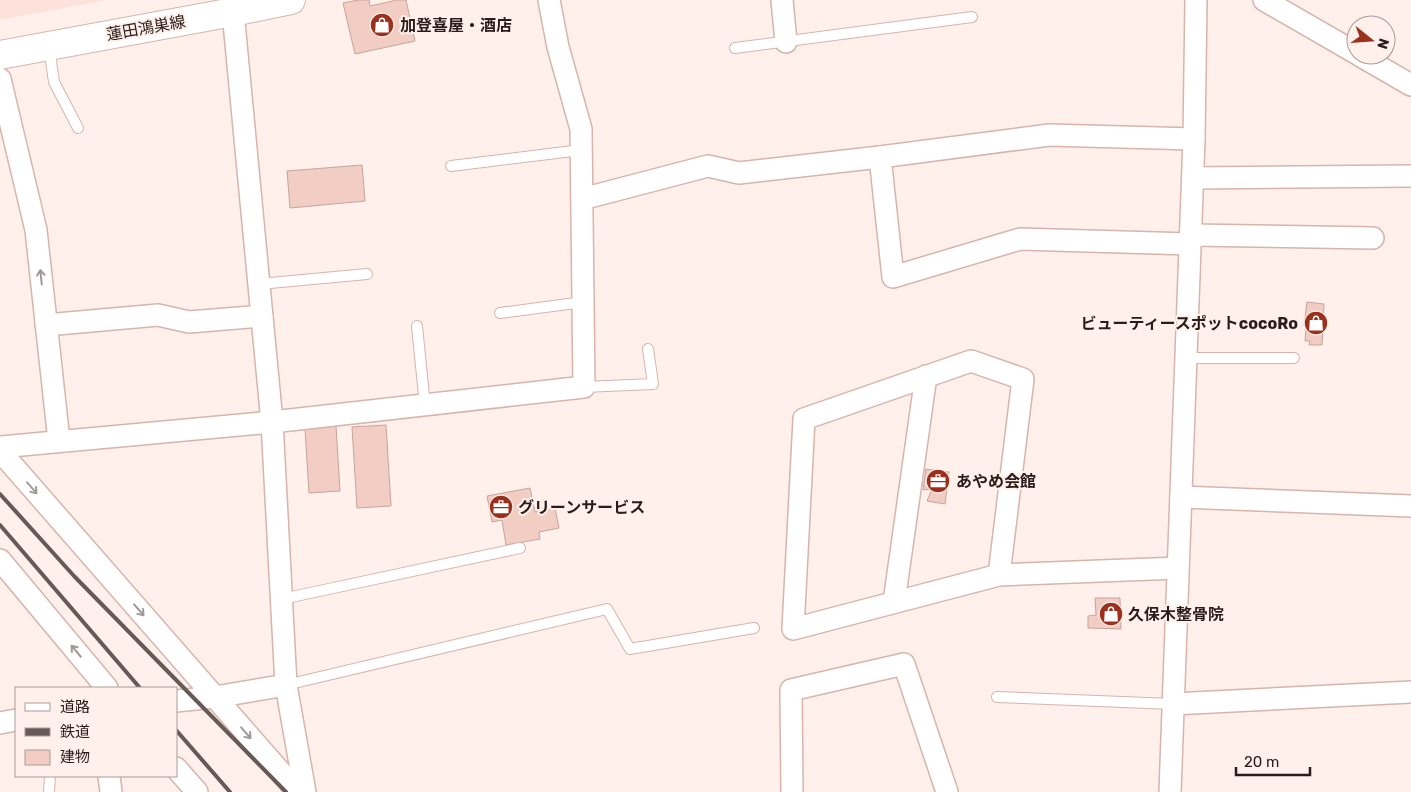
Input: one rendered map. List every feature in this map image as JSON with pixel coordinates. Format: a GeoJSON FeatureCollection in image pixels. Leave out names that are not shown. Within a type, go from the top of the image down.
{"type":"FeatureCollection","features":[{"type":"Feature","properties":{"kind":"main road","name":"蓮田鴻巣線"},"geometry":{"type":"LineString","coordinates":[[0,55],[291,0]]}},
{"type":"Feature","properties":{"kind":"street"},"geometry":{"type":"LineString","coordinates":[[0,447],[272,422],[584,387],[581,129],[558,47],[549,0]]}},
{"type":"Feature","properties":{"kind":"street"},"geometry":{"type":"LineString","coordinates":[[782,0],[786,42]]}},
{"type":"Feature","properties":{"kind":"street"},"geometry":{"type":"LineString","coordinates":[[1170,792],[1193,178],[1196,0]]}},
{"type":"Feature","properties":{"kind":"street"},"geometry":{"type":"LineString","coordinates":[[1264,0],[1346,47]]}},
{"type":"Feature","properties":{"kind":"street"},"geometry":{"type":"LineString","coordinates":[[233,12],[272,422],[286,686],[305,792]]}},
{"type":"Feature","properties":{"kind":"street"},"geometry":{"type":"LineString","coordinates":[[1376,65],[1411,85]]}},
{"type":"Feature","properties":{"kind":"street"},"geometry":{"type":"LineString","coordinates":[[0,79],[36,230],[59,441]]}},
{"type":"Feature","properties":{"kind":"street"},"geometry":{"type":"LineString","coordinates":[[582,199],[708,166],[739,173],[1049,135],[1194,139]]}},
{"type":"Feature","properties":{"kind":"street"},"geometry":{"type":"LineString","coordinates":[[880,157],[893,277],[1020,239],[1373,238]]}},
{"type":"Feature","properties":{"kind":"street"},"geometry":{"type":"LineString","coordinates":[[1193,178],[1411,176]]}},
{"type":"Feature","properties":{"kind":"street"},"geometry":{"type":"LineString","coordinates":[[46,325],[158,315],[189,322],[262,316]]}},
{"type":"Feature","properties":{"kind":"street"},"geometry":{"type":"LineString","coordinates":[[999,575],[1023,379],[971,360],[804,419],[793,628],[999,575],[1178,568]]}},
{"type":"Feature","properties":{"kind":"street"},"geometry":{"type":"LineString","coordinates":[[894,602],[926,376]]}},
{"type":"Feature","properties":{"kind":"street"},"geometry":{"type":"LineString","coordinates":[[0,451],[298,792]]}},
{"type":"Feature","properties":{"kind":"street"},"geometry":{"type":"LineString","coordinates":[[1181,497],[1411,506]]}},
{"type":"Feature","properties":{"kind":"street"},"geometry":{"type":"LineString","coordinates":[[0,560],[106,687]]}},
{"type":"Feature","properties":{"kind":"street"},"geometry":{"type":"LineString","coordinates":[[792,792],[791,690],[904,664],[947,792]]}},
{"type":"Feature","properties":{"kind":"street"},"geometry":{"type":"LineString","coordinates":[[178,701],[286,686]]}},
{"type":"Feature","properties":{"kind":"street"},"geometry":{"type":"LineString","coordinates":[[1174,704],[1411,692]]}},
{"type":"Feature","properties":{"kind":"street"},"geometry":{"type":"LineString","coordinates":[[0,723],[15,720]]}},
{"type":"Feature","properties":{"kind":"street"},"geometry":{"type":"LineString","coordinates":[[178,770],[197,792]]}},
{"type":"Feature","properties":{"kind":"street"},"geometry":{"type":"LineString","coordinates":[[109,777],[111,792]]}},
{"type":"Feature","properties":{"kind":"lane"},"geometry":{"type":"LineString","coordinates":[[735,48],[972,17]]}},
{"type":"Feature","properties":{"kind":"lane"},"geometry":{"type":"LineString","coordinates":[[49,46],[54,82],[78,128]]}},
{"type":"Feature","properties":{"kind":"lane"},"geometry":{"type":"LineString","coordinates":[[451,166],[581,150]]}},
{"type":"Feature","properties":{"kind":"lane"},"geometry":{"type":"LineString","coordinates":[[259,284],[367,274]]}},
{"type":"Feature","properties":{"kind":"lane"},"geometry":{"type":"LineString","coordinates":[[500,313],[583,302]]}},
{"type":"Feature","properties":{"kind":"lane"},"geometry":{"type":"LineString","coordinates":[[417,326],[426,406]]}},
{"type":"Feature","properties":{"kind":"lane"},"geometry":{"type":"LineString","coordinates":[[584,387],[653,384],[648,349]]}},
{"type":"Feature","properties":{"kind":"lane"},"geometry":{"type":"LineString","coordinates":[[1186,358],[1294,358]]}},
{"type":"Feature","properties":{"kind":"lane"},"geometry":{"type":"LineString","coordinates":[[282,599],[520,548]]}},
{"type":"Feature","properties":{"kind":"lane"},"geometry":{"type":"LineString","coordinates":[[286,686],[607,609],[630,650],[754,628]]}},
{"type":"Feature","properties":{"kind":"lane"},"geometry":{"type":"LineString","coordinates":[[997,696],[1174,704]]}},
{"type":"Feature","properties":{"kind":"lane"},"geometry":{"type":"LineString","coordinates":[[49,792],[50,777]]}},
{"type":"Feature","properties":{"kind":"shaded area"},"geometry":{"type":"Polygon","coordinates":[[[0,0],[107,0],[0,20],[0,0]]]}},
{"type":"Feature","properties":{"kind":"building"},"geometry":{"type":"Polygon","coordinates":[[[369,0],[370,6],[406,0],[415,41],[355,54],[343,3],[369,0]]]}},
{"type":"Feature","properties":{"kind":"building"},"geometry":{"type":"Polygon","coordinates":[[[362,165],[365,201],[290,208],[287,171],[362,165]]]}},
{"type":"Feature","properties":{"kind":"building"},"geometry":{"type":"Polygon","coordinates":[[[1307,302],[1324,304],[1322,345],[1309,345],[1310,341],[1305,341],[1306,328],[1304,326],[1307,302]]]}},
{"type":"Feature","properties":{"kind":"building"},"geometry":{"type":"Polygon","coordinates":[[[386,425],[391,506],[357,508],[352,427],[386,425]]]}},
{"type":"Feature","properties":{"kind":"building"},"geometry":{"type":"Polygon","coordinates":[[[336,426],[340,491],[309,493],[305,429],[336,426]]]}},
{"type":"Feature","properties":{"kind":"building"},"geometry":{"type":"Polygon","coordinates":[[[926,469],[949,472],[945,504],[927,501],[932,489],[923,490],[926,469]]]}},
{"type":"Feature","properties":{"kind":"building"},"geometry":{"type":"Polygon","coordinates":[[[530,488],[535,512],[555,508],[559,528],[539,532],[540,539],[506,545],[502,520],[492,522],[487,496],[530,488]]]}},
{"type":"Feature","properties":{"kind":"building"},"geometry":{"type":"Polygon","coordinates":[[[1095,598],[1120,598],[1121,629],[1088,628],[1088,616],[1096,615],[1095,598]]]}},
{"type":"Feature","properties":{"kind":"railway"},"geometry":{"type":"LineString","coordinates":[[0,494],[74,576],[286,792]]}},
{"type":"Feature","properties":{"kind":"railway"},"geometry":{"type":"LineString","coordinates":[[0,525],[139,687]]}},
{"type":"Feature","properties":{"kind":"railway"},"geometry":{"type":"LineString","coordinates":[[178,732],[230,792]]}},
{"type":"Feature","properties":{"kind":"place","name":"加登喜屋・酒店"},"geometry":{"type":"Point","coordinates":[382,25]}},
{"type":"Feature","properties":{"kind":"place","name":"ビューティースポットcocoRo"},"geometry":{"type":"Point","coordinates":[1316,323]}},
{"type":"Feature","properties":{"kind":"place","name":"あやめ会館"},"geometry":{"type":"Point","coordinates":[938,481]}},
{"type":"Feature","properties":{"kind":"place","name":"グリーンサービス"},"geometry":{"type":"Point","coordinates":[501,507]}},
{"type":"Feature","properties":{"kind":"place","name":"久保木整骨院"},"geometry":{"type":"Point","coordinates":[1111,614]}}]}
